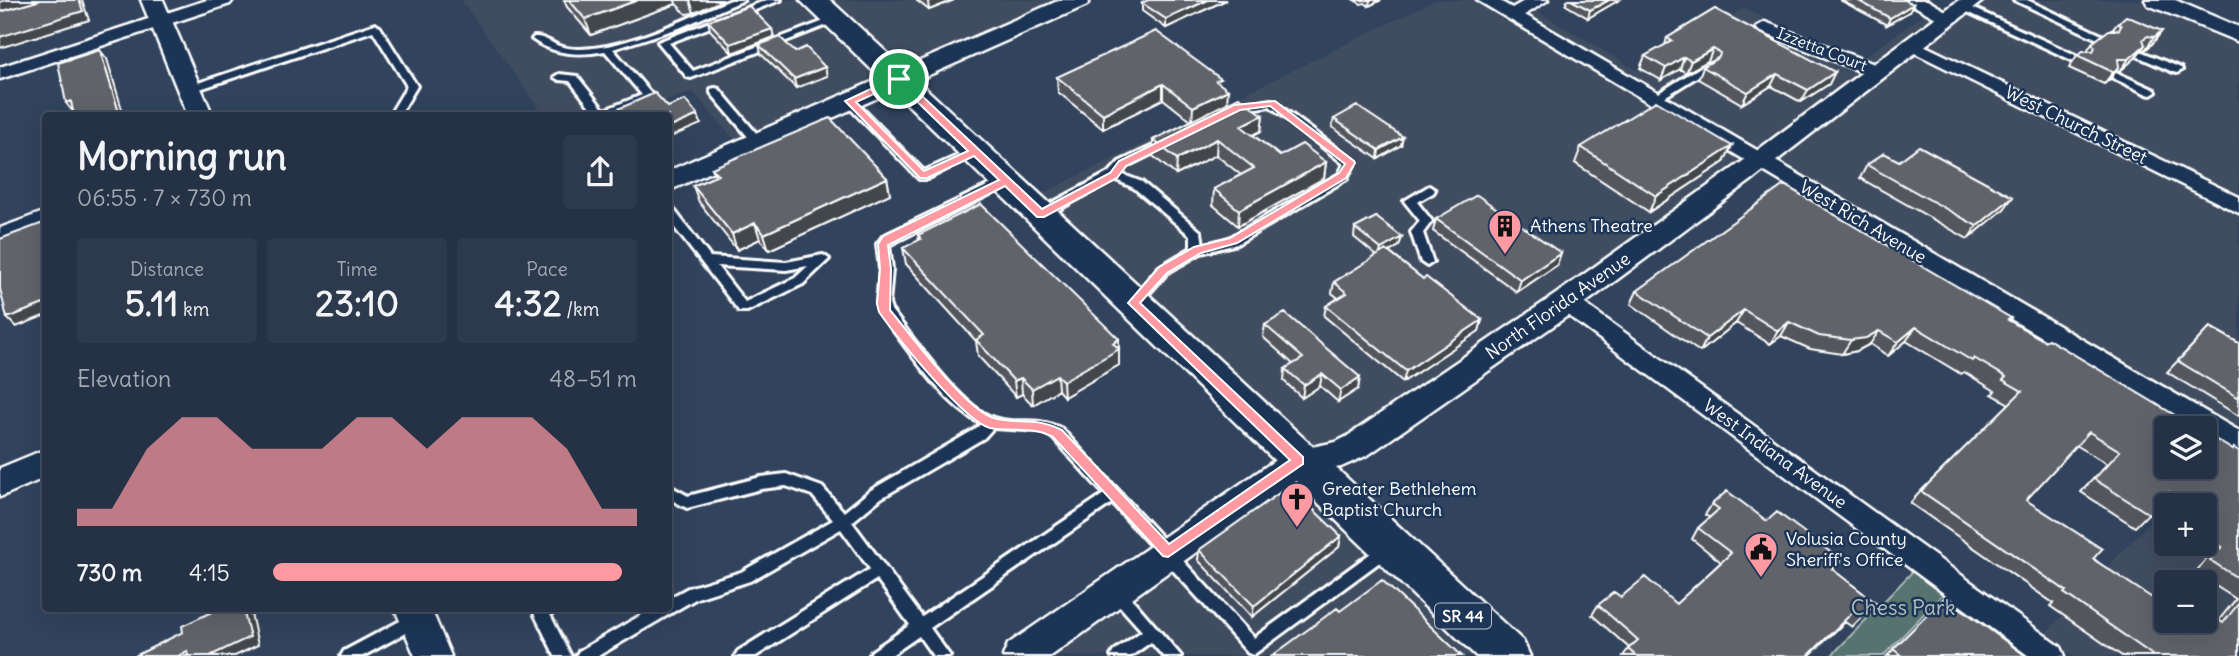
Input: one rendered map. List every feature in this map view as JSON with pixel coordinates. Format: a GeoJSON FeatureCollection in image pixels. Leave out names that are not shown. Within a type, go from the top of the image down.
{"type":"FeatureCollection","features":[{"type":"Feature","properties":{"kind":"main road","name":"SR 44"},"geometry":{"type":"LineString","coordinates":[[825,10],[1507,656]]}},
{"type":"Feature","properties":{"kind":"street"},"geometry":{"type":"LineString","coordinates":[[0,73],[156,10],[224,0]]}},
{"type":"Feature","properties":{"kind":"street","name":"West Rich Avenue"},"geometry":{"type":"LineString","coordinates":[[1486,0],[2239,443]]}},
{"type":"Feature","properties":{"kind":"street"},"geometry":{"type":"LineString","coordinates":[[1512,15],[1539,0]]}},
{"type":"Feature","properties":{"kind":"street"},"geometry":{"type":"LineString","coordinates":[[1913,0],[1962,8]]}},
{"type":"Feature","properties":{"kind":"street"},"geometry":{"type":"LineString","coordinates":[[2165,1],[2239,35]]}},
{"type":"Feature","properties":{"kind":"street"},"geometry":{"type":"LineString","coordinates":[[672,180],[1070,2]]}},
{"type":"Feature","properties":{"kind":"street","name":"North Florida Avenue"},"geometry":{"type":"LineString","coordinates":[[1299,461],[1340,454],[1357,446],[1566,302],[1760,162],[1962,8]]}},
{"type":"Feature","properties":{"kind":"street"},"geometry":{"type":"LineString","coordinates":[[156,10],[199,112]]}},
{"type":"Feature","properties":{"kind":"street","name":"Izzetta Court"},"geometry":{"type":"LineString","coordinates":[[1765,27],[1878,72]]}},
{"type":"Feature","properties":{"kind":"street","name":"West Church Street"},"geometry":{"type":"LineString","coordinates":[[1913,45],[2239,205]]}},
{"type":"Feature","properties":{"kind":"street"},"geometry":{"type":"LineString","coordinates":[[0,236],[42,220]]}},
{"type":"Feature","properties":{"kind":"street","name":"West Indiana Avenue"},"geometry":{"type":"LineString","coordinates":[[1566,302],[2051,656]]}},
{"type":"Feature","properties":{"kind":"street"},"geometry":{"type":"LineString","coordinates":[[1021,656],[1299,461]]}},
{"type":"Feature","properties":{"kind":"street"},"geometry":{"type":"LineString","coordinates":[[0,483],[42,464]]}},
{"type":"Feature","properties":{"kind":"street"},"geometry":{"type":"LineString","coordinates":[[415,614],[433,656]]}},
{"type":"Feature","properties":{"kind":"lane"},"geometry":{"type":"LineString","coordinates":[[537,38],[561,50],[578,52],[607,48],[739,0]]}},
{"type":"Feature","properties":{"kind":"lane"},"geometry":{"type":"LineString","coordinates":[[776,0],[663,42],[691,75],[825,10]]}},
{"type":"Feature","properties":{"kind":"lane"},"geometry":{"type":"LineString","coordinates":[[2019,0],[2105,39]]}},
{"type":"Feature","properties":{"kind":"lane"},"geometry":{"type":"LineString","coordinates":[[1962,8],[2079,60]]}},
{"type":"Feature","properties":{"kind":"lane"},"geometry":{"type":"LineString","coordinates":[[190,89],[375,27],[412,86],[396,112]]}},
{"type":"Feature","properties":{"kind":"lane"},"geometry":{"type":"LineString","coordinates":[[607,48],[648,96],[609,112]]}},
{"type":"Feature","properties":{"kind":"lane"},"geometry":{"type":"LineString","coordinates":[[2140,54],[2177,70]]}},
{"type":"Feature","properties":{"kind":"lane"},"geometry":{"type":"LineString","coordinates":[[1654,99],[1707,66]]}},
{"type":"Feature","properties":{"kind":"lane"},"geometry":{"type":"LineString","coordinates":[[2115,75],[2151,92]]}},
{"type":"Feature","properties":{"kind":"lane"},"geometry":{"type":"LineString","coordinates":[[559,77],[573,78],[600,112]]}},
{"type":"Feature","properties":{"kind":"lane"},"geometry":{"type":"LineString","coordinates":[[715,91],[758,142]]}},
{"type":"Feature","properties":{"kind":"lane"},"geometry":{"type":"LineString","coordinates":[[849,101],[923,176],[975,152]]}},
{"type":"Feature","properties":{"kind":"lane"},"geometry":{"type":"LineString","coordinates":[[1133,303],[1163,270],[1197,250],[1233,241],[1343,176],[1350,163],[1272,103],[1237,107],[1226,113]]}},
{"type":"Feature","properties":{"kind":"lane"},"geometry":{"type":"LineString","coordinates":[[1041,214],[1114,175],[1123,164],[1180,135]]}},
{"type":"Feature","properties":{"kind":"lane"},"geometry":{"type":"LineString","coordinates":[[1114,175],[1138,185],[1197,235],[1197,250]]}},
{"type":"Feature","properties":{"kind":"lane"},"geometry":{"type":"LineString","coordinates":[[1006,181],[887,239],[883,244],[886,269],[883,304],[885,312],[962,403],[990,423],[1051,429],[1168,552],[1253,648],[1390,546]]}},
{"type":"Feature","properties":{"kind":"lane"},"geometry":{"type":"LineString","coordinates":[[1427,262],[1417,232],[1426,221],[1410,201],[1429,190]]}},
{"type":"Feature","properties":{"kind":"lane"},"geometry":{"type":"LineString","coordinates":[[672,218],[743,308],[799,281],[823,259],[786,266],[707,261]]}},
{"type":"Feature","properties":{"kind":"lane"},"geometry":{"type":"LineString","coordinates":[[672,605],[693,593],[745,577],[844,522],[876,494],[979,434],[990,423]]}},
{"type":"Feature","properties":{"kind":"lane"},"geometry":{"type":"LineString","coordinates":[[672,493],[687,502],[761,483],[786,480],[817,491],[844,522],[942,656]]}},
{"type":"Feature","properties":{"kind":"lane"},"geometry":{"type":"LineString","coordinates":[[877,656],[1114,494]]}},
{"type":"Feature","properties":{"kind":"lane"},"geometry":{"type":"LineString","coordinates":[[743,656],[880,570]]}},
{"type":"Feature","properties":{"kind":"lane"},"geometry":{"type":"LineString","coordinates":[[1115,590],[1173,656]]}},
{"type":"Feature","properties":{"kind":"lane"},"geometry":{"type":"LineString","coordinates":[[541,612],[563,656]]}},
{"type":"Feature","properties":{"kind":"lane"},"geometry":{"type":"LineString","coordinates":[[584,656],[660,612]]}},
{"type":"Feature","properties":{"kind":"lane"},"geometry":{"type":"LineString","coordinates":[[349,656],[415,614]]}},
{"type":"Feature","properties":{"kind":"lane"},"geometry":{"type":"LineString","coordinates":[[1119,656],[1152,632]]}},
{"type":"Feature","properties":{"kind":"shaded area"},"geometry":{"type":"Polygon","coordinates":[[[461,0],[802,0],[885,79],[738,144],[693,92],[635,112],[542,112],[461,0]]]}},
{"type":"Feature","properties":{"kind":"shaded area"},"geometry":{"type":"Polygon","coordinates":[[[827,0],[1065,0],[904,70],[827,0]]]}},
{"type":"Feature","properties":{"kind":"shaded area"},"geometry":{"type":"Polygon","coordinates":[[[1435,0],[1473,0],[1744,161],[1557,296],[1349,437],[1335,444],[1304,448],[1037,196],[1435,0]]]}},
{"type":"Feature","properties":{"kind":"shaded area"},"geometry":{"type":"Polygon","coordinates":[[[1987,0],[2144,0],[2239,41],[2239,198],[1928,46],[1987,0]]]}},
{"type":"Feature","properties":{"kind":"shaded area"},"geometry":{"type":"Polygon","coordinates":[[[1744,8],[1855,64],[1926,13],[1935,17],[1758,151],[1526,15],[1535,10],[1637,70],[1744,8]]]}},
{"type":"Feature","properties":{"kind":"shaded area"},"geometry":{"type":"Polygon","coordinates":[[[1917,54],[2239,213],[2239,433],[2217,420],[2217,416],[2210,416],[1776,162],[1917,54]]]}},
{"type":"Feature","properties":{"kind":"shaded area"},"geometry":{"type":"Polygon","coordinates":[[[2239,454],[2239,656],[2072,656],[2044,635],[2154,517],[2154,556],[2217,556],[2217,493],[2177,493],[2190,479],[2217,479],[2217,462],[2239,454]]]}},
{"type":"Feature","properties":{"kind":"shaded area"},"geometry":{"type":"Polygon","coordinates":[[[1297,477],[1485,656],[1045,656],[1297,477]]]}},
{"type":"Feature","properties":{"kind":"green space","name":"Chess Park"},"geometry":{"type":"Polygon","coordinates":[[[1913,571],[1944,593],[1883,656],[1831,656],[1913,571]]]}},
{"type":"Feature","properties":{"kind":"building"},"geometry":{"type":"Polygon","coordinates":[[[41,0],[79,0],[83,11],[0,37],[0,12],[41,0]]]}},
{"type":"Feature","properties":{"kind":"building"},"geometry":{"type":"Polygon","coordinates":[[[569,0],[638,0],[585,19],[569,0]]]}},
{"type":"Feature","properties":{"kind":"building"},"geometry":{"type":"Polygon","coordinates":[[[1148,0],[1208,0],[1166,19],[1142,3],[1148,0]]]}},
{"type":"Feature","properties":{"kind":"building"},"geometry":{"type":"Polygon","coordinates":[[[1571,0],[1609,0],[1590,10],[1571,0]]]}},
{"type":"Feature","properties":{"kind":"building"},"geometry":{"type":"Polygon","coordinates":[[[1857,0],[1905,0],[1913,4],[1890,18],[1857,0]]]}},
{"type":"Feature","properties":{"kind":"building"},"geometry":{"type":"Polygon","coordinates":[[[749,6],[772,29],[730,44],[708,21],[749,6]]]}},
{"type":"Feature","properties":{"kind":"building"},"geometry":{"type":"Polygon","coordinates":[[[1715,9],[1835,72],[1808,90],[1777,74],[1748,92],[1703,67],[1719,57],[1720,53],[1713,49],[1691,61],[1684,57],[1666,68],[1645,56],[1672,41],[1667,38],[1715,9]]]}},
{"type":"Feature","properties":{"kind":"building"},"geometry":{"type":"Polygon","coordinates":[[[2126,16],[2162,31],[2154,37],[2143,39],[2145,45],[2129,59],[2118,59],[2119,67],[2113,72],[2077,55],[2083,51],[2093,51],[2095,47],[2092,43],[2109,30],[2119,30],[2121,26],[2118,23],[2126,16]]]}},
{"type":"Feature","properties":{"kind":"building"},"geometry":{"type":"Polygon","coordinates":[[[1156,31],[1221,79],[1216,81],[1228,90],[1193,107],[1163,84],[1103,114],[1057,77],[1156,31]]]}},
{"type":"Feature","properties":{"kind":"building"},"geometry":{"type":"Polygon","coordinates":[[[780,37],[795,52],[806,47],[825,67],[794,79],[759,45],[780,37]]]}},
{"type":"Feature","properties":{"kind":"building"},"geometry":{"type":"Polygon","coordinates":[[[100,50],[119,112],[73,112],[71,101],[66,103],[58,63],[100,50]]]}},
{"type":"Feature","properties":{"kind":"building"},"geometry":{"type":"Polygon","coordinates":[[[655,93],[668,107],[685,100],[698,115],[672,126],[672,112],[611,112],[655,93]]]}},
{"type":"Feature","properties":{"kind":"building"},"geometry":{"type":"Polygon","coordinates":[[[1239,97],[1263,115],[1241,126],[1280,156],[1302,144],[1326,162],[1239,210],[1214,189],[1254,168],[1217,139],[1177,159],[1153,140],[1239,97]]]}},
{"type":"Feature","properties":{"kind":"building"},"geometry":{"type":"Polygon","coordinates":[[[1656,101],[1732,146],[1656,196],[1581,147],[1656,101]]]}},
{"type":"Feature","properties":{"kind":"building"},"geometry":{"type":"Polygon","coordinates":[[[1357,106],[1403,137],[1379,150],[1334,119],[1357,106]]]}},
{"type":"Feature","properties":{"kind":"building"},"geometry":{"type":"Polygon","coordinates":[[[830,118],[887,178],[764,234],[755,223],[732,234],[693,186],[718,175],[712,168],[830,118]]]}},
{"type":"Feature","properties":{"kind":"building"},"geometry":{"type":"Polygon","coordinates":[[[1919,146],[2013,197],[1977,226],[1867,165],[1884,153],[1899,161],[1919,146]]]}},
{"type":"Feature","properties":{"kind":"building"},"geometry":{"type":"Polygon","coordinates":[[[1784,185],[2011,318],[2008,320],[2045,341],[2048,339],[2176,416],[2154,416],[2154,479],[2217,479],[2217,440],[2239,451],[2239,579],[2210,560],[2217,556],[2222,547],[2217,544],[2217,493],[2154,493],[2154,508],[2149,514],[2094,479],[2120,451],[2089,432],[2026,500],[2102,549],[2093,559],[2154,599],[2154,633],[2217,633],[2217,619],[2223,623],[2239,603],[2239,656],[2154,656],[2064,593],[2066,591],[1921,491],[2022,391],[2003,380],[2006,377],[1974,358],[1972,361],[1916,327],[1898,342],[1879,331],[1866,338],[1851,340],[1819,336],[1789,322],[1778,331],[1744,310],[1707,338],[1637,291],[1784,185]]]}},
{"type":"Feature","properties":{"kind":"building"},"geometry":{"type":"Polygon","coordinates":[[[1477,195],[1561,253],[1521,280],[1436,219],[1477,195]]]}},
{"type":"Feature","properties":{"kind":"building"},"geometry":{"type":"Polygon","coordinates":[[[981,204],[1119,339],[1113,343],[1119,349],[1063,381],[1057,375],[1032,389],[1021,378],[1014,381],[976,340],[984,335],[903,248],[921,239],[918,235],[981,204]]]}},
{"type":"Feature","properties":{"kind":"building"},"geometry":{"type":"Polygon","coordinates":[[[1376,217],[1402,237],[1381,249],[1355,228],[1376,217]]]}},
{"type":"Feature","properties":{"kind":"building"},"geometry":{"type":"Polygon","coordinates":[[[42,223],[42,305],[7,318],[0,289],[0,239],[42,223]]]}},
{"type":"Feature","properties":{"kind":"building"},"geometry":{"type":"Polygon","coordinates":[[[1386,250],[1482,320],[1406,371],[1326,306],[1347,293],[1334,282],[1386,250]]]}},
{"type":"Feature","properties":{"kind":"building"},"geometry":{"type":"Polygon","coordinates":[[[1285,313],[1360,377],[1341,390],[1322,374],[1304,385],[1285,369],[1303,358],[1265,325],[1285,313]]]}},
{"type":"Feature","properties":{"kind":"building"},"geometry":{"type":"Polygon","coordinates":[[[2210,327],[2239,343],[2239,398],[2178,361],[2210,327]]]}},
{"type":"Feature","properties":{"kind":"building"},"geometry":{"type":"Polygon","coordinates":[[[1289,486],[1341,536],[1254,606],[1199,550],[1289,486]]]}},
{"type":"Feature","properties":{"kind":"building"},"geometry":{"type":"Polygon","coordinates":[[[1727,491],[1767,521],[1777,512],[1841,560],[1832,569],[1876,603],[1861,617],[1854,611],[1808,656],[1636,656],[1628,649],[1638,640],[1598,605],[1614,592],[1621,597],[1645,577],[1676,604],[1731,553],[1698,528],[1719,509],[1712,504],[1727,491]]]}},
{"type":"Feature","properties":{"kind":"building"},"geometry":{"type":"Polygon","coordinates":[[[1382,580],[1462,656],[1272,656],[1337,608],[1340,611],[1382,580]]]}},
{"type":"Feature","properties":{"kind":"building"},"geometry":{"type":"Polygon","coordinates":[[[1945,597],[2026,656],[1902,656],[1893,649],[1945,597]]]}},
{"type":"Feature","properties":{"kind":"building"},"geometry":{"type":"Polygon","coordinates":[[[212,612],[244,612],[250,637],[210,656],[188,656],[187,651],[178,656],[135,656],[183,632],[182,626],[212,612]]]}},
{"type":"Feature","properties":{"kind":"place","name":"Athens Theatre"},"geometry":{"type":"Point","coordinates":[1505,256]}},
{"type":"Feature","properties":{"kind":"place","name":"Greater Bethlehem Baptist Church"},"geometry":{"type":"Point","coordinates":[1297,529]}},
{"type":"Feature","properties":{"kind":"place","name":"Volusia County Sheriff's Office"},"geometry":{"type":"Point","coordinates":[1761,579]}},
{"type":"Feature","properties":{"kind":"route"},"geometry":{"type":"LineString","coordinates":[[899,79],[849,101],[923,176],[975,152],[1006,181],[1041,214],[1114,175],[1123,164],[1237,107],[1272,103],[1350,163],[1343,176],[1233,241],[1197,250],[1163,270],[1133,303],[1299,461],[1168,552],[1058,433],[1043,426],[990,423],[962,403],[885,312],[883,304],[886,269],[883,244],[887,239],[1006,181],[899,79]]}}]}
